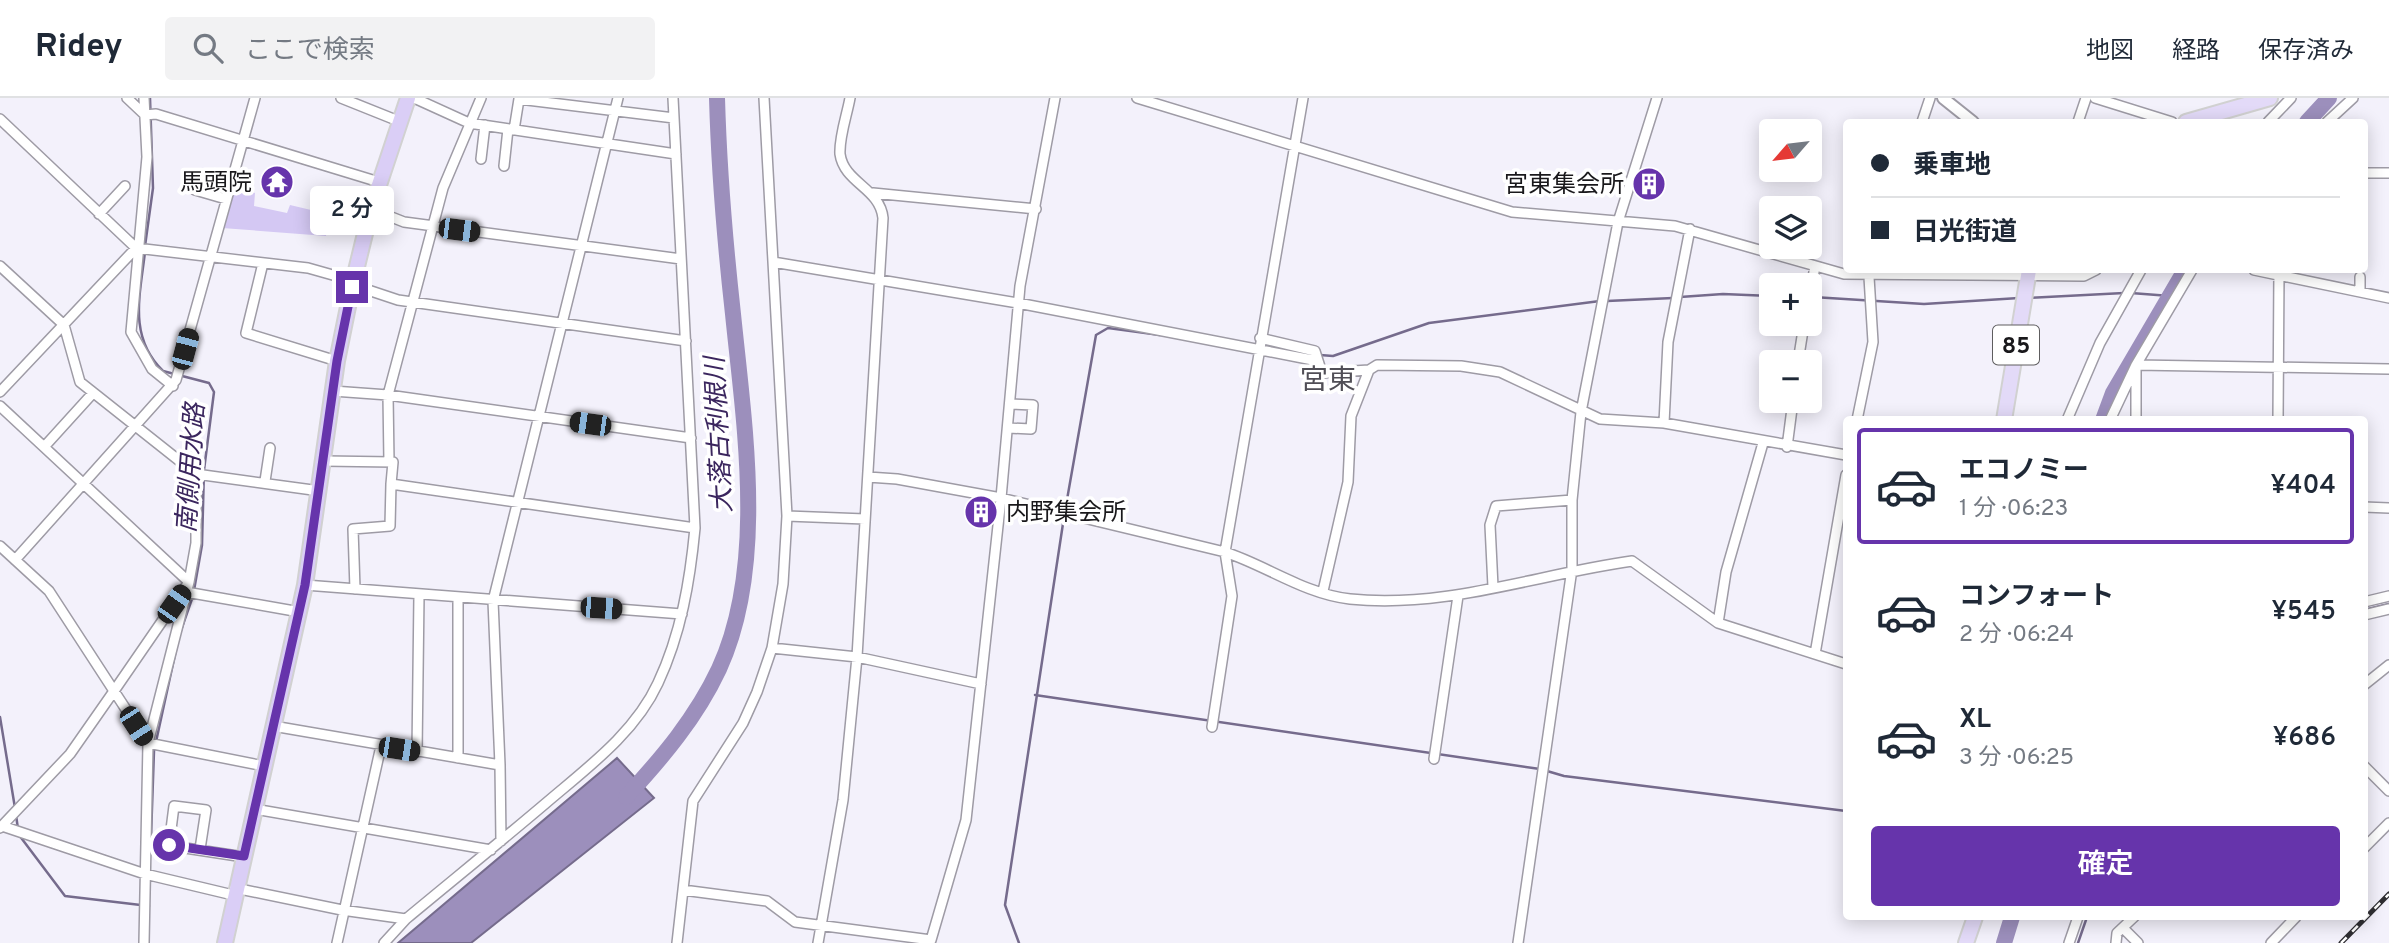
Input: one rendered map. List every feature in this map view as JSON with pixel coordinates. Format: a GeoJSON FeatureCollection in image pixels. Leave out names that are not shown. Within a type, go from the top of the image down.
{"type":"FeatureCollection","features":[{"type":"Feature","properties":{"kind":"highway"},"geometry":{"type":"LineString","coordinates":[[225,943],[234,892],[300,612],[320,491],[337,361],[354,281],[371,208],[408,98]]}},
{"type":"Feature","properties":{"kind":"main road"},"geometry":{"type":"LineString","coordinates":[[2196,119],[2270,98]]}},
{"type":"Feature","properties":{"kind":"main road","name":"85"},"geometry":{"type":"LineString","coordinates":[[2005,416],[2029,273]]}},
{"type":"Feature","properties":{"kind":"main road"},"geometry":{"type":"LineString","coordinates":[[1966,943],[1974,920]]}},
{"type":"Feature","properties":{"kind":"street"},"geometry":{"type":"LineString","coordinates":[[127,98],[150,115],[379,182]]}},
{"type":"Feature","properties":{"kind":"street"},"geometry":{"type":"LineString","coordinates":[[144,98],[150,115],[142,249],[131,332],[152,369],[176,379]]}},
{"type":"Feature","properties":{"kind":"street"},"geometry":{"type":"LineString","coordinates":[[15,560],[176,379],[255,98]]}},
{"type":"Feature","properties":{"kind":"street"},"geometry":{"type":"LineString","coordinates":[[341,98],[401,122]]}},
{"type":"Feature","properties":{"kind":"street"},"geometry":{"type":"LineString","coordinates":[[414,98],[469,123],[676,154]]}},
{"type":"Feature","properties":{"kind":"street"},"geometry":{"type":"LineString","coordinates":[[389,462],[388,395],[450,168],[481,98]]}},
{"type":"Feature","properties":{"kind":"street"},"geometry":{"type":"LineString","coordinates":[[501,841],[493,601],[618,98]]}},
{"type":"Feature","properties":{"kind":"street"},"geometry":{"type":"LineString","coordinates":[[384,943],[406,919],[607,751],[642,710],[658,684],[682,614],[695,528],[673,98]]}},
{"type":"Feature","properties":{"kind":"street"},"geometry":{"type":"LineString","coordinates":[[677,943],[693,801],[743,723],[772,648],[783,584],[787,516],[764,98]]}},
{"type":"Feature","properties":{"kind":"street"},"geometry":{"type":"LineString","coordinates":[[818,943],[843,800],[857,657],[883,218],[882,207],[873,193],[849,174],[840,154],[850,98]]}},
{"type":"Feature","properties":{"kind":"street"},"geometry":{"type":"LineString","coordinates":[[683,890],[767,901],[795,922],[931,940],[966,820],[1001,498],[1018,303],[1055,98]]}},
{"type":"Feature","properties":{"kind":"street"},"geometry":{"type":"LineString","coordinates":[[1137,98],[1513,212],[1690,229],[1815,267],[1843,270]]}},
{"type":"Feature","properties":{"kind":"street"},"geometry":{"type":"LineString","coordinates":[[1212,727],[1232,596],[1225,552],[1303,98]]}},
{"type":"Feature","properties":{"kind":"street"},"geometry":{"type":"LineString","coordinates":[[1518,943],[1572,569],[1573,500],[1581,412],[1600,302],[1618,222],[1657,98]]}},
{"type":"Feature","properties":{"kind":"street"},"geometry":{"type":"LineString","coordinates":[[1923,119],[1930,98]]}},
{"type":"Feature","properties":{"kind":"street"},"geometry":{"type":"LineString","coordinates":[[1943,98],[1969,119]]}},
{"type":"Feature","properties":{"kind":"street"},"geometry":{"type":"LineString","coordinates":[[2079,119],[2086,98]]}},
{"type":"Feature","properties":{"kind":"street"},"geometry":{"type":"LineString","coordinates":[[2095,98],[2162,119]]}},
{"type":"Feature","properties":{"kind":"street"},"geometry":{"type":"LineString","coordinates":[[2271,119],[2291,98]]}},
{"type":"Feature","properties":{"kind":"street"},"geometry":{"type":"LineString","coordinates":[[2330,119],[2353,98]]}},
{"type":"Feature","properties":{"kind":"street"},"geometry":{"type":"LineString","coordinates":[[504,166],[519,99],[674,118]]}},
{"type":"Feature","properties":{"kind":"street"},"geometry":{"type":"LineString","coordinates":[[0,119],[99,214],[142,249],[308,268],[354,281],[359,286],[398,300],[686,341]]}},
{"type":"Feature","properties":{"kind":"street"},"geometry":{"type":"LineString","coordinates":[[481,159],[485,125]]}},
{"type":"Feature","properties":{"kind":"street"},"geometry":{"type":"LineString","coordinates":[[2368,173],[2389,173]]}},
{"type":"Feature","properties":{"kind":"street"},"geometry":{"type":"LineString","coordinates":[[99,214],[125,186]]}},
{"type":"Feature","properties":{"kind":"street"},"geometry":{"type":"LineString","coordinates":[[195,190],[226,199]]}},
{"type":"Feature","properties":{"kind":"street"},"geometry":{"type":"LineString","coordinates":[[873,193],[1036,209]]}},
{"type":"Feature","properties":{"kind":"street"},"geometry":{"type":"LineString","coordinates":[[371,208],[404,222],[434,227],[681,259]]}},
{"type":"Feature","properties":{"kind":"street"},"geometry":{"type":"LineString","coordinates":[[1664,423],[1668,342],[1690,229]]}},
{"type":"Feature","properties":{"kind":"street"},"geometry":{"type":"LineString","coordinates":[[0,392],[142,249]]}},
{"type":"Feature","properties":{"kind":"street"},"geometry":{"type":"LineString","coordinates":[[773,262],[1315,351],[1322,373],[1369,370],[1377,365],[1461,366],[1500,372],[1600,419],[1664,423],[1763,443],[1843,455]]}},
{"type":"Feature","properties":{"kind":"street"},"geometry":{"type":"LineString","coordinates":[[263,263],[246,333],[337,361]]}},
{"type":"Feature","properties":{"kind":"street"},"geometry":{"type":"LineString","coordinates":[[0,266],[64,325],[80,382],[202,474],[320,491]]}},
{"type":"Feature","properties":{"kind":"street"},"geometry":{"type":"LineString","coordinates":[[1814,273],[1815,267]]}},
{"type":"Feature","properties":{"kind":"street"},"geometry":{"type":"LineString","coordinates":[[1858,416],[1873,342],[1870,273]]}},
{"type":"Feature","properties":{"kind":"street"},"geometry":{"type":"LineString","coordinates":[[2051,273],[2084,276],[2090,273]]}},
{"type":"Feature","properties":{"kind":"street"},"geometry":{"type":"LineString","coordinates":[[2069,416],[2100,343],[2139,273]]}},
{"type":"Feature","properties":{"kind":"street"},"geometry":{"type":"LineString","coordinates":[[2112,416],[2136,365],[2190,273]]}},
{"type":"Feature","properties":{"kind":"street"},"geometry":{"type":"LineString","coordinates":[[2278,416],[2279,273]]}},
{"type":"Feature","properties":{"kind":"street"},"geometry":{"type":"LineString","coordinates":[[2287,273],[2389,299]]}},
{"type":"Feature","properties":{"kind":"street"},"geometry":{"type":"LineString","coordinates":[[2360,277],[2360,292]]}},
{"type":"Feature","properties":{"kind":"street"},"geometry":{"type":"LineString","coordinates":[[2136,365],[2389,369]]}},
{"type":"Feature","properties":{"kind":"street"},"geometry":{"type":"LineString","coordinates":[[2136,365],[2136,416]]}},
{"type":"Feature","properties":{"kind":"street"},"geometry":{"type":"LineString","coordinates":[[1323,592],[1348,482],[1351,416],[1369,370]]}},
{"type":"Feature","properties":{"kind":"street"},"geometry":{"type":"LineString","coordinates":[[333,391],[388,395],[691,438]]}},
{"type":"Feature","properties":{"kind":"street"},"geometry":{"type":"LineString","coordinates":[[44,447],[93,393]]}},
{"type":"Feature","properties":{"kind":"street"},"geometry":{"type":"LineString","coordinates":[[1008,428],[1031,429],[1033,405],[1010,404]]}},
{"type":"Feature","properties":{"kind":"street"},"geometry":{"type":"LineString","coordinates":[[0,406],[191,590],[300,612]]}},
{"type":"Feature","properties":{"kind":"street"},"geometry":{"type":"LineString","coordinates":[[1787,447],[1791,413]]}},
{"type":"Feature","properties":{"kind":"street"},"geometry":{"type":"LineString","coordinates":[[1718,623],[1726,572],[1763,443]]}},
{"type":"Feature","properties":{"kind":"street"},"geometry":{"type":"LineString","coordinates":[[264,481],[270,448]]}},
{"type":"Feature","properties":{"kind":"street"},"geometry":{"type":"LineString","coordinates":[[324,461],[393,462],[390,526],[353,529],[355,589]]}},
{"type":"Feature","properties":{"kind":"street"},"geometry":{"type":"LineString","coordinates":[[144,943],[146,842],[153,744],[191,590],[202,474]]}},
{"type":"Feature","properties":{"kind":"street"},"geometry":{"type":"LineString","coordinates":[[868,477],[897,479],[1001,498],[1225,552],[1257,563],[1276,576],[1348,598],[1392,600],[1458,596],[1572,569],[1632,561],[1718,623],[1843,663]]}},
{"type":"Feature","properties":{"kind":"street"},"geometry":{"type":"LineString","coordinates":[[391,484],[695,528]]}},
{"type":"Feature","properties":{"kind":"street"},"geometry":{"type":"LineString","coordinates":[[1815,654],[1843,492]]}},
{"type":"Feature","properties":{"kind":"street"},"geometry":{"type":"LineString","coordinates":[[1493,587],[1490,525],[1496,506],[1573,500]]}},
{"type":"Feature","properties":{"kind":"street"},"geometry":{"type":"LineString","coordinates":[[2368,507],[2389,508]]}},
{"type":"Feature","properties":{"kind":"street"},"geometry":{"type":"LineString","coordinates":[[787,516],[865,519]]}},
{"type":"Feature","properties":{"kind":"street"},"geometry":{"type":"LineString","coordinates":[[0,546],[49,590],[114,691],[153,744],[264,766]]}},
{"type":"Feature","properties":{"kind":"street"},"geometry":{"type":"LineString","coordinates":[[305,585],[682,614]]}},
{"type":"Feature","properties":{"kind":"street"},"geometry":{"type":"LineString","coordinates":[[191,590],[70,754],[1,827],[145,874],[234,892],[406,919]]}},
{"type":"Feature","properties":{"kind":"street"},"geometry":{"type":"LineString","coordinates":[[417,752],[419,595]]}},
{"type":"Feature","properties":{"kind":"street"},"geometry":{"type":"LineString","coordinates":[[1434,759],[1458,596]]}},
{"type":"Feature","properties":{"kind":"street"},"geometry":{"type":"LineString","coordinates":[[2368,601],[2389,596]]}},
{"type":"Feature","properties":{"kind":"street"},"geometry":{"type":"LineString","coordinates":[[458,598],[458,758]]}},
{"type":"Feature","properties":{"kind":"street"},"geometry":{"type":"LineString","coordinates":[[2368,614],[2389,609]]}},
{"type":"Feature","properties":{"kind":"street"},"geometry":{"type":"LineString","coordinates":[[772,648],[857,657],[981,684]]}},
{"type":"Feature","properties":{"kind":"street"},"geometry":{"type":"LineString","coordinates":[[2368,682],[2389,665]]}},
{"type":"Feature","properties":{"kind":"street"},"geometry":{"type":"LineString","coordinates":[[273,726],[500,765]]}},
{"type":"Feature","properties":{"kind":"street"},"geometry":{"type":"LineString","coordinates":[[337,943],[342,910],[381,746]]}},
{"type":"Feature","properties":{"kind":"street"},"geometry":{"type":"LineString","coordinates":[[2368,770],[2389,791]]}},
{"type":"Feature","properties":{"kind":"street"},"geometry":{"type":"LineString","coordinates":[[169,845],[174,806],[206,810],[200,849]]}},
{"type":"Feature","properties":{"kind":"street"},"geometry":{"type":"LineString","coordinates":[[254,809],[491,850]]}},
{"type":"Feature","properties":{"kind":"street"},"geometry":{"type":"LineString","coordinates":[[2368,844],[2389,823]]}},
{"type":"Feature","properties":{"kind":"street"},"geometry":{"type":"LineString","coordinates":[[146,842],[244,856]]}},
{"type":"Feature","properties":{"kind":"street"},"geometry":{"type":"LineString","coordinates":[[2068,943],[2077,920]]}},
{"type":"Feature","properties":{"kind":"street"},"geometry":{"type":"LineString","coordinates":[[2116,943],[2117,933],[2131,920]]}},
{"type":"Feature","properties":{"kind":"street"},"geometry":{"type":"LineString","coordinates":[[2271,943],[2292,920]]}},
{"type":"Feature","properties":{"kind":"street"},"geometry":{"type":"LineString","coordinates":[[2123,928],[2138,943]]}},
{"type":"Feature","properties":{"kind":"shaded area"},"geometry":{"type":"Polygon","coordinates":[[[234,186],[255,193],[254,206],[287,213],[290,205],[328,214],[326,236],[222,228],[234,186]]]}},
{"type":"Feature","properties":{"kind":"shaded area"},"geometry":{"type":"Polygon","coordinates":[[[617,758],[654,798],[471,943],[398,943],[617,758]]]}},
{"type":"Feature","properties":{"kind":"waterway","name":"南側用水路"},"geometry":{"type":"LineString","coordinates":[[145,246],[153,188],[150,98]]}},
{"type":"Feature","properties":{"kind":"waterway","name":"大落古利根川"},"geometry":{"type":"LineString","coordinates":[[626,797],[677,737],[710,687],[734,628],[743,585],[747,540],[746,447],[725,233],[717,98]]}},
{"type":"Feature","properties":{"kind":"waterway"},"geometry":{"type":"LineString","coordinates":[[2310,119],[2329,98]]}},
{"type":"Feature","properties":{"kind":"waterway","name":"南側用水路"},"geometry":{"type":"LineString","coordinates":[[145,252],[139,300],[145,344],[163,371],[209,383],[214,392],[204,470],[202,545],[193,596],[179,636],[154,751],[151,837]]}},
{"type":"Feature","properties":{"kind":"waterway"},"geometry":{"type":"LineString","coordinates":[[2104,416],[2113,393],[2183,273]]}},
{"type":"Feature","properties":{"kind":"waterway"},"geometry":{"type":"LineString","coordinates":[[2029,298],[2124,293]]}},
{"type":"Feature","properties":{"kind":"waterway"},"geometry":{"type":"LineString","coordinates":[[2131,293],[2170,296]]}},
{"type":"Feature","properties":{"kind":"waterway"},"geometry":{"type":"LineString","coordinates":[[1680,297],[1723,294],[1759,296]]}},
{"type":"Feature","properties":{"kind":"waterway"},"geometry":{"type":"LineString","coordinates":[[1607,301],[1673,298]]}},
{"type":"Feature","properties":{"kind":"waterway"},"geometry":{"type":"LineString","coordinates":[[1822,298],[1924,304],[2019,298]]}},
{"type":"Feature","properties":{"kind":"waterway"},"geometry":{"type":"LineString","coordinates":[[1320,355],[1333,356],[1429,323],[1600,301]]}},
{"type":"Feature","properties":{"kind":"waterway"},"geometry":{"type":"LineString","coordinates":[[1065,511],[1096,335],[1108,328],[1160,335]]}},
{"type":"Feature","properties":{"kind":"waterway"},"geometry":{"type":"LineString","coordinates":[[1288,351],[1306,353]]}},
{"type":"Feature","properties":{"kind":"waterway"},"geometry":{"type":"LineString","coordinates":[[1019,943],[1005,905],[1064,517]]}},
{"type":"Feature","properties":{"kind":"waterway"},"geometry":{"type":"LineString","coordinates":[[2368,609],[2389,604]]}},
{"type":"Feature","properties":{"kind":"waterway"},"geometry":{"type":"LineString","coordinates":[[1035,695],[1540,769]]}},
{"type":"Feature","properties":{"kind":"waterway"},"geometry":{"type":"LineString","coordinates":[[0,717],[15,808]]}},
{"type":"Feature","properties":{"kind":"waterway"},"geometry":{"type":"LineString","coordinates":[[1547,771],[1564,776],[1843,811]]}},
{"type":"Feature","properties":{"kind":"waterway"},"geometry":{"type":"LineString","coordinates":[[16,815],[18,829]]}},
{"type":"Feature","properties":{"kind":"waterway"},"geometry":{"type":"LineString","coordinates":[[19,835],[65,896],[149,906]]}},
{"type":"Feature","properties":{"kind":"waterway"},"geometry":{"type":"LineString","coordinates":[[2004,943],[2011,920]]}},
{"type":"Feature","properties":{"kind":"waterway"},"geometry":{"type":"LineString","coordinates":[[2078,943],[2086,920]]}},
{"type":"Feature","properties":{"kind":"railway"},"geometry":{"type":"LineString","coordinates":[[2368,915],[2389,894]]}},
{"type":"Feature","properties":{"kind":"railway"},"geometry":{"type":"LineString","coordinates":[[2341,943],[2364,920]]}},
{"type":"Feature","properties":{"kind":"place","name":"馬頭院"},"geometry":{"type":"Point","coordinates":[277,182]}},
{"type":"Feature","properties":{"kind":"place","name":"宮東集会所"},"geometry":{"type":"Point","coordinates":[1649,184]}},
{"type":"Feature","properties":{"kind":"place","name":"内野集会所"},"geometry":{"type":"Point","coordinates":[981,512]}},
{"type":"Feature","properties":{"kind":"district","name":"宮東"},"geometry":{"type":"Point","coordinates":[1328,379]}},
{"type":"Feature","properties":{"kind":"route"},"geometry":{"type":"LineString","coordinates":[[169,845],[244,856],[305,585],[337,361],[352,287]]}}]}
